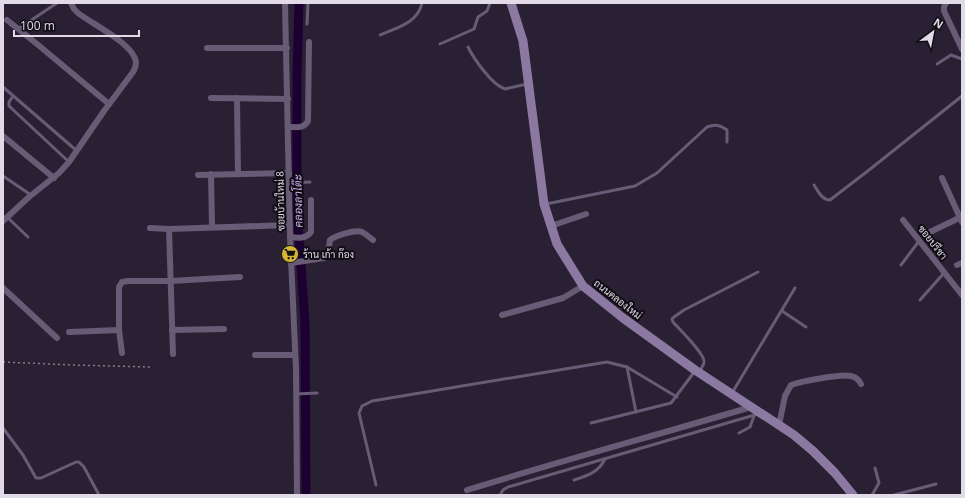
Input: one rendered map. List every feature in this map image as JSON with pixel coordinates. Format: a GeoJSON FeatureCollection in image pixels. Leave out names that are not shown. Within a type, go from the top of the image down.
{"type":"FeatureCollection","features":[{"type":"Feature","properties":{"kind":"street"},"geometry":{"type":"LineString","coordinates":[[5,219],[31,195],[54,178],[69,162],[136,66],[134,58],[127,47],[78,14],[71,3]]}},
{"type":"Feature","properties":{"kind":"street","name":"ซอยบ้านใหม่ 8"},"geometry":{"type":"LineString","coordinates":[[285,3],[288,99],[292,127],[289,173],[292,183],[290,225],[293,237],[294,263],[294,355],[299,394],[297,495]]}},
{"type":"Feature","properties":{"kind":"street","name":"ถนนคลองใหม่"},"geometry":{"type":"LineString","coordinates":[[511,3],[523,41],[544,204],[557,244],[569,266],[583,286],[623,318],[756,412],[779,425],[813,450],[853,495]]}},
{"type":"Feature","properties":{"kind":"street"},"geometry":{"type":"LineString","coordinates":[[946,3],[944,11],[962,49]]}},
{"type":"Feature","properties":{"kind":"street"},"geometry":{"type":"LineString","coordinates":[[7,20],[109,104]]}},
{"type":"Feature","properties":{"kind":"street"},"geometry":{"type":"LineString","coordinates":[[292,127],[303,127],[308,121],[309,42]]}},
{"type":"Feature","properties":{"kind":"street"},"geometry":{"type":"LineString","coordinates":[[207,48],[287,48]]}},
{"type":"Feature","properties":{"kind":"street"},"geometry":{"type":"LineString","coordinates":[[212,98],[288,99]]}},
{"type":"Feature","properties":{"kind":"street"},"geometry":{"type":"LineString","coordinates":[[237,98],[238,174]]}},
{"type":"Feature","properties":{"kind":"street"},"geometry":{"type":"LineString","coordinates":[[3,136],[54,178]]}},
{"type":"Feature","properties":{"kind":"street"},"geometry":{"type":"LineString","coordinates":[[198,175],[289,173]]}},
{"type":"Feature","properties":{"kind":"street"},"geometry":{"type":"LineString","coordinates":[[211,174],[212,227]]}},
{"type":"Feature","properties":{"kind":"street"},"geometry":{"type":"LineString","coordinates":[[928,233],[961,220],[942,178]]}},
{"type":"Feature","properties":{"kind":"street"},"geometry":{"type":"LineString","coordinates":[[293,237],[308,236],[311,232],[311,200]]}},
{"type":"Feature","properties":{"kind":"street"},"geometry":{"type":"LineString","coordinates":[[551,226],[586,214]]}},
{"type":"Feature","properties":{"kind":"street","name":"ซอยปรีชา"},"geometry":{"type":"LineString","coordinates":[[903,220],[962,296]]}},
{"type":"Feature","properties":{"kind":"street"},"geometry":{"type":"LineString","coordinates":[[150,228],[169,229],[290,225]]}},
{"type":"Feature","properties":{"kind":"street"},"geometry":{"type":"LineString","coordinates":[[169,229],[173,354]]}},
{"type":"Feature","properties":{"kind":"street"},"geometry":{"type":"LineString","coordinates":[[294,263],[324,258],[328,253],[330,240],[338,236],[358,231],[363,232],[373,240]]}},
{"type":"Feature","properties":{"kind":"street"},"geometry":{"type":"LineString","coordinates":[[122,354],[119,330],[119,287],[122,282],[128,280],[170,281],[240,277]]}},
{"type":"Feature","properties":{"kind":"street"},"geometry":{"type":"LineString","coordinates":[[502,315],[563,298],[583,286]]}},
{"type":"Feature","properties":{"kind":"street"},"geometry":{"type":"LineString","coordinates":[[3,288],[57,338]]}},
{"type":"Feature","properties":{"kind":"street"},"geometry":{"type":"LineString","coordinates":[[172,330],[224,329]]}},
{"type":"Feature","properties":{"kind":"street"},"geometry":{"type":"LineString","coordinates":[[68,332],[119,330]]}},
{"type":"Feature","properties":{"kind":"street"},"geometry":{"type":"LineString","coordinates":[[255,355],[294,355]]}},
{"type":"Feature","properties":{"kind":"street"},"geometry":{"type":"LineString","coordinates":[[779,425],[785,396],[791,385],[814,380],[846,376],[852,376],[858,379],[861,384]]}},
{"type":"Feature","properties":{"kind":"street"},"geometry":{"type":"LineString","coordinates":[[467,490],[563,461],[652,437],[756,412]]}},
{"type":"Feature","properties":{"kind":"lane"},"geometry":{"type":"LineString","coordinates":[[18,29],[57,3]]}},
{"type":"Feature","properties":{"kind":"lane"},"geometry":{"type":"LineString","coordinates":[[307,24],[308,3]]}},
{"type":"Feature","properties":{"kind":"lane"},"geometry":{"type":"LineString","coordinates":[[380,35],[412,20],[421,10],[422,3]]}},
{"type":"Feature","properties":{"kind":"lane"},"geometry":{"type":"LineString","coordinates":[[440,44],[474,29],[478,17],[487,11],[490,3]]}},
{"type":"Feature","properties":{"kind":"lane"},"geometry":{"type":"LineString","coordinates":[[468,47],[492,79],[502,88],[505,89],[528,84]]}},
{"type":"Feature","properties":{"kind":"lane"},"geometry":{"type":"LineString","coordinates":[[937,64],[951,55],[962,59]]}},
{"type":"Feature","properties":{"kind":"lane"},"geometry":{"type":"LineString","coordinates":[[3,88],[77,151]]}},
{"type":"Feature","properties":{"kind":"lane"},"geometry":{"type":"LineString","coordinates":[[13,96],[9,102],[9,106],[69,162]]}},
{"type":"Feature","properties":{"kind":"lane"},"geometry":{"type":"LineString","coordinates":[[814,185],[822,197],[830,200],[962,96]]}},
{"type":"Feature","properties":{"kind":"lane"},"geometry":{"type":"LineString","coordinates":[[544,204],[635,186],[657,173],[707,127],[718,125],[723,127],[727,130],[728,142]]}},
{"type":"Feature","properties":{"kind":"lane"},"geometry":{"type":"LineString","coordinates":[[3,176],[31,195]]}},
{"type":"Feature","properties":{"kind":"lane"},"geometry":{"type":"LineString","coordinates":[[292,183],[310,182]]}},
{"type":"Feature","properties":{"kind":"lane"},"geometry":{"type":"LineString","coordinates":[[5,219],[28,237]]}},
{"type":"Feature","properties":{"kind":"lane"},"geometry":{"type":"LineString","coordinates":[[901,265],[919,241]]}},
{"type":"Feature","properties":{"kind":"lane"},"geometry":{"type":"LineString","coordinates":[[591,423],[671,404],[704,362],[704,359],[699,352],[672,319],[684,310],[758,272]]}},
{"type":"Feature","properties":{"kind":"lane"},"geometry":{"type":"LineString","coordinates":[[920,300],[944,273]]}},
{"type":"Feature","properties":{"kind":"lane"},"geometry":{"type":"LineString","coordinates":[[732,394],[795,288]]}},
{"type":"Feature","properties":{"kind":"lane"},"geometry":{"type":"LineString","coordinates":[[782,311],[806,327]]}},
{"type":"Feature","properties":{"kind":"lane"},"geometry":{"type":"LineString","coordinates":[[376,485],[359,413],[362,406],[372,401],[607,362],[627,367],[677,397]]}},
{"type":"Feature","properties":{"kind":"lane"},"geometry":{"type":"LineString","coordinates":[[627,367],[636,412]]}},
{"type":"Feature","properties":{"kind":"lane"},"geometry":{"type":"LineString","coordinates":[[299,394],[317,393]]}},
{"type":"Feature","properties":{"kind":"lane"},"geometry":{"type":"LineString","coordinates":[[739,433],[750,427],[756,412]]}},
{"type":"Feature","properties":{"kind":"lane"},"geometry":{"type":"LineString","coordinates":[[500,495],[503,490],[508,487],[605,459],[756,412]]}},
{"type":"Feature","properties":{"kind":"lane"},"geometry":{"type":"LineString","coordinates":[[3,428],[36,478],[41,478],[79,462],[84,467],[99,495]]}},
{"type":"Feature","properties":{"kind":"lane"},"geometry":{"type":"LineString","coordinates":[[574,480],[596,471],[603,465],[605,459]]}},
{"type":"Feature","properties":{"kind":"lane"},"geometry":{"type":"LineString","coordinates":[[872,495],[879,483],[875,468]]}},
{"type":"Feature","properties":{"kind":"lane"},"geometry":{"type":"LineString","coordinates":[[894,495],[936,484]]}},
{"type":"Feature","properties":{"kind":"path"},"geometry":{"type":"LineString","coordinates":[[3,362],[150,367]]}},
{"type":"Feature","properties":{"kind":"waterway","name":"คลองลาโต๊ะ"},"geometry":{"type":"LineString","coordinates":[[299,3],[297,76],[297,209],[305,322],[306,495]]}},
{"type":"Feature","properties":{"kind":"place","name":"ร้าน เก้า ก๊อง"},"geometry":{"type":"Point","coordinates":[290,254]}}]}
